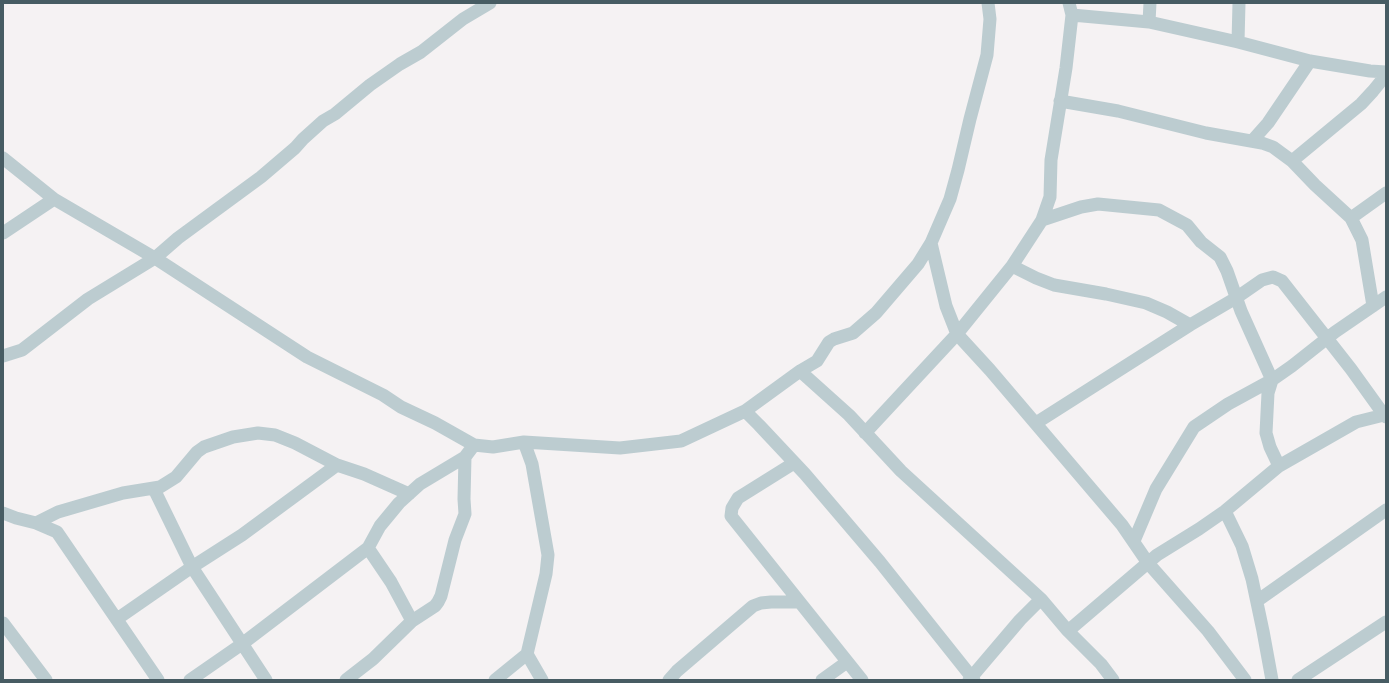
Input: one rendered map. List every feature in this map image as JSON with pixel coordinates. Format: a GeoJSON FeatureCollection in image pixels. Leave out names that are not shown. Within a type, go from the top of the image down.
{"type":"FeatureCollection","features":[{"type":"Feature","properties":{"kind":"street"},"geometry":{"type":"LineString","coordinates":[[3,356],[22,350],[88,299],[155,258],[178,238],[261,177],[324,121],[335,114],[370,85],[400,64],[421,52],[463,19],[490,3]]}},
{"type":"Feature","properties":{"kind":"street"},"geometry":{"type":"LineString","coordinates":[[3,158],[54,199],[155,258],[307,357],[383,395],[402,407],[435,422],[474,445],[493,447],[524,442],[620,448],[681,441],[745,411],[800,371],[817,361],[829,342],[853,333],[876,313],[918,264],[931,243],[950,199],[987,55],[990,19],[988,3]]}},
{"type":"Feature","properties":{"kind":"street"},"geometry":{"type":"LineString","coordinates":[[1149,22],[1150,3]]}},
{"type":"Feature","properties":{"kind":"street"},"geometry":{"type":"LineString","coordinates":[[1238,42],[1239,3]]}},
{"type":"Feature","properties":{"kind":"street"},"geometry":{"type":"LineString","coordinates":[[865,433],[957,334],[1012,266],[1042,220],[1050,197],[1051,160],[1066,68],[1070,9],[1149,22],[1238,42],[1310,61],[1370,71],[1386,72]]}},
{"type":"Feature","properties":{"kind":"street"},"geometry":{"type":"LineString","coordinates":[[1252,141],[1268,123],[1310,61]]}},
{"type":"Feature","properties":{"kind":"street"},"geometry":{"type":"LineString","coordinates":[[1292,161],[1361,104],[1373,92],[1386,75]]}},
{"type":"Feature","properties":{"kind":"street"},"geometry":{"type":"LineString","coordinates":[[1060,101],[1118,111],[1206,133],[1252,141],[1273,147],[1292,161],[1315,185],[1351,218],[1362,240],[1373,306]]}},
{"type":"Feature","properties":{"kind":"street"},"geometry":{"type":"LineString","coordinates":[[1351,218],[1386,193]]}},
{"type":"Feature","properties":{"kind":"street"},"geometry":{"type":"LineString","coordinates":[[3,233],[54,199]]}},
{"type":"Feature","properties":{"kind":"street"},"geometry":{"type":"LineString","coordinates":[[1042,220],[1081,207],[1098,204],[1159,210],[1187,225],[1201,242],[1220,257],[1227,271],[1236,298],[1272,380],[1268,393],[1266,434],[1270,448],[1279,466]]}},
{"type":"Feature","properties":{"kind":"street"},"geometry":{"type":"LineString","coordinates":[[931,243],[946,306],[957,334],[1036,423],[1122,525],[1148,563],[1208,631],[1245,680]]}},
{"type":"Feature","properties":{"kind":"street"},"geometry":{"type":"LineString","coordinates":[[1012,266],[1054,285],[1146,303],[1167,312],[1190,325]]}},
{"type":"Feature","properties":{"kind":"street"},"geometry":{"type":"LineString","coordinates":[[1036,423],[1190,325],[1236,298],[1262,280],[1272,276],[1282,281],[1327,337],[1385,416],[1356,422],[1279,466],[1225,511],[1157,555],[1068,631]]}},
{"type":"Feature","properties":{"kind":"street"},"geometry":{"type":"LineString","coordinates":[[1134,542],[1156,489],[1194,427],[1228,404],[1272,380],[1292,366],[1327,337],[1386,297]]}},
{"type":"Feature","properties":{"kind":"street"},"geometry":{"type":"LineString","coordinates":[[800,371],[849,415],[901,471],[1040,599],[1068,631],[1101,664],[1113,680]]}},
{"type":"Feature","properties":{"kind":"street"},"geometry":{"type":"LineString","coordinates":[[745,411],[760,425],[794,463],[880,562],[971,679],[1020,620],[1040,599]]}},
{"type":"Feature","properties":{"kind":"street"},"geometry":{"type":"LineString","coordinates":[[36,523],[58,512],[124,493],[160,487],[176,477],[197,452],[204,447],[233,437],[258,433],[275,435],[295,443],[337,465],[364,474],[409,494]]}},
{"type":"Feature","properties":{"kind":"street"},"geometry":{"type":"LineString","coordinates":[[495,680],[527,654],[546,574],[548,555],[532,464],[524,442]]}},
{"type":"Feature","properties":{"kind":"street"},"geometry":{"type":"LineString","coordinates":[[190,680],[242,644],[368,548],[380,526],[399,503],[420,484],[465,457],[474,445]]}},
{"type":"Feature","properties":{"kind":"street"},"geometry":{"type":"LineString","coordinates":[[346,680],[373,658],[412,621],[435,606],[441,596],[454,540],[465,514],[465,457]]}},
{"type":"Feature","properties":{"kind":"street"},"geometry":{"type":"LineString","coordinates":[[794,463],[738,498],[732,508],[731,516],[862,680]]}},
{"type":"Feature","properties":{"kind":"street"},"geometry":{"type":"LineString","coordinates":[[117,619],[192,567],[242,535],[337,465]]}},
{"type":"Feature","properties":{"kind":"street"},"geometry":{"type":"LineString","coordinates":[[154,489],[192,567],[266,680]]}},
{"type":"Feature","properties":{"kind":"street"},"geometry":{"type":"LineString","coordinates":[[1257,601],[1386,510]]}},
{"type":"Feature","properties":{"kind":"street"},"geometry":{"type":"LineString","coordinates":[[1225,511],[1242,546],[1257,601],[1272,680]]}},
{"type":"Feature","properties":{"kind":"street"},"geometry":{"type":"LineString","coordinates":[[3,512],[57,532],[158,680]]}},
{"type":"Feature","properties":{"kind":"street"},"geometry":{"type":"LineString","coordinates":[[368,548],[390,582],[412,621]]}},
{"type":"Feature","properties":{"kind":"street"},"geometry":{"type":"LineString","coordinates":[[669,680],[677,671],[753,606],[766,602],[800,602]]}},
{"type":"Feature","properties":{"kind":"street"},"geometry":{"type":"LineString","coordinates":[[1298,680],[1386,622]]}},
{"type":"Feature","properties":{"kind":"street"},"geometry":{"type":"LineString","coordinates":[[3,623],[46,680]]}},
{"type":"Feature","properties":{"kind":"street"},"geometry":{"type":"LineString","coordinates":[[527,654],[542,680]]}},
{"type":"Feature","properties":{"kind":"street"},"geometry":{"type":"LineString","coordinates":[[822,680],[847,662]]}}]}
